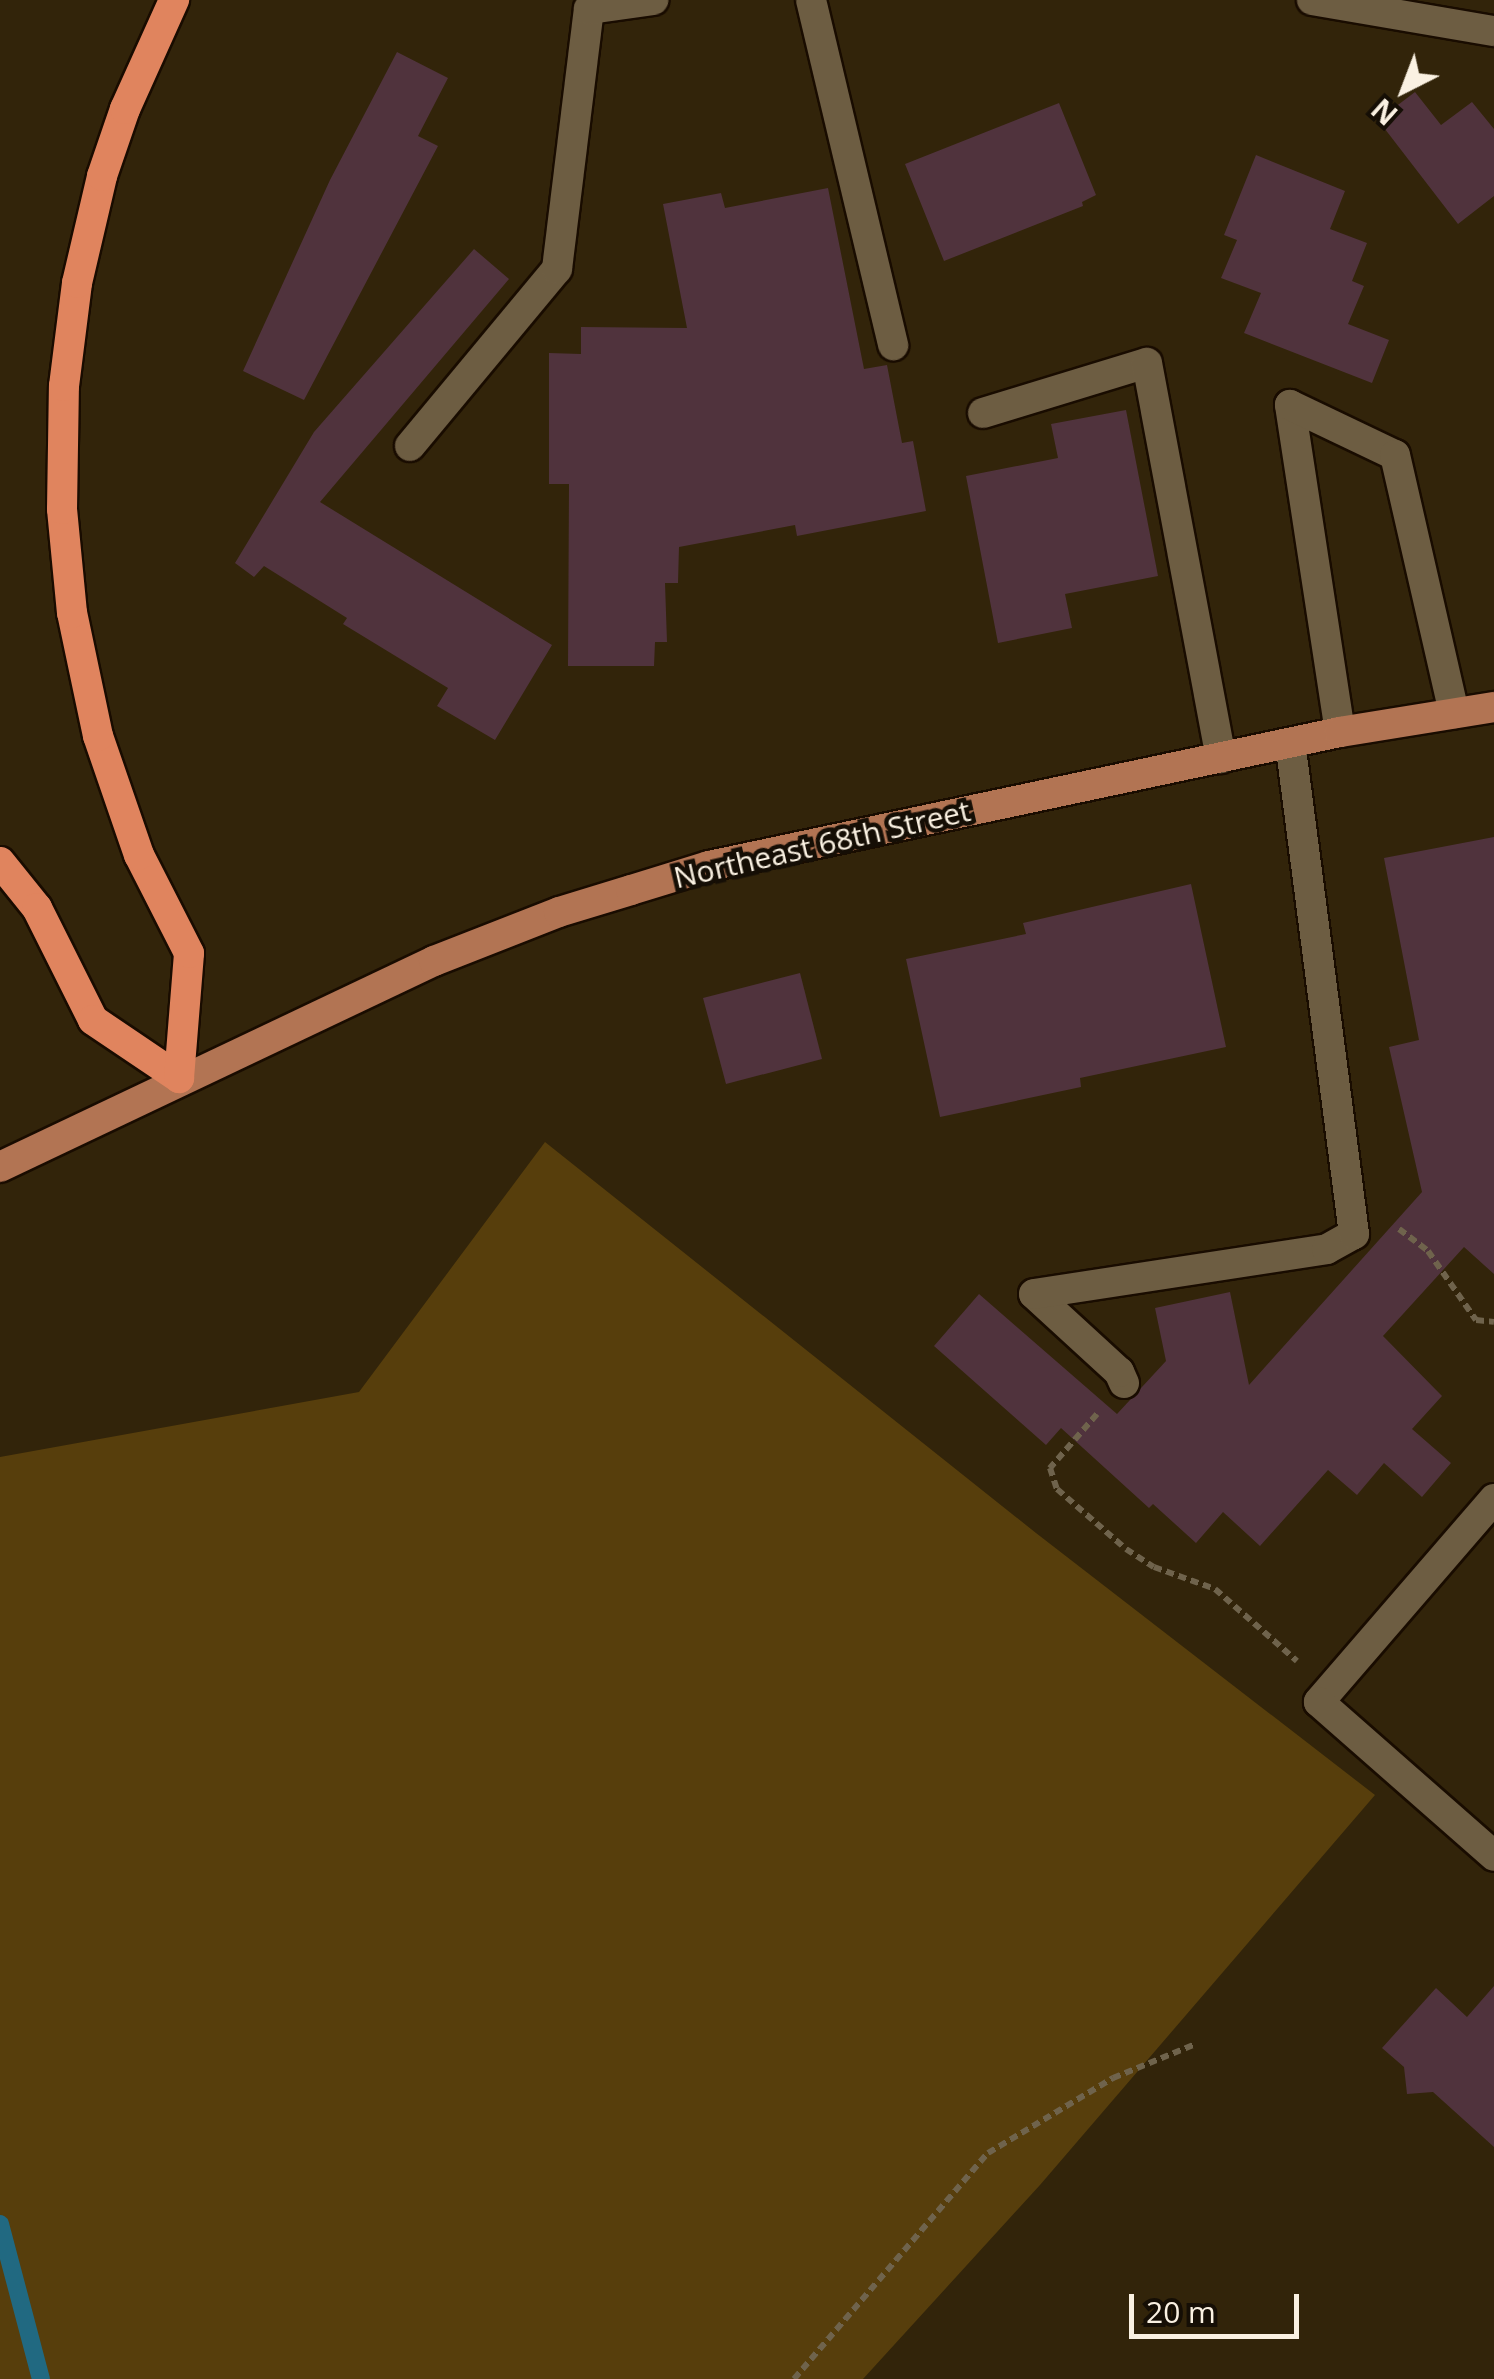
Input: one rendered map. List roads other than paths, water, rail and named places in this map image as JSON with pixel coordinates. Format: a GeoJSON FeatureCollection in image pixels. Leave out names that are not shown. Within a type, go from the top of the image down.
{"type":"FeatureCollection","features":[{"type":"Feature","properties":{"kind":"highway"},"geometry":{"type":"LineString","coordinates":[[0,862],[37,908],[94,1020],[180,1078],[189,953],[140,855],[98,736],[72,612],[62,508],[64,386],[77,283],[119,126],[174,0]]}},
{"type":"Feature","properties":{"kind":"main road","name":"Northeast 68th Street"},"geometry":{"type":"LineString","coordinates":[[0,1167],[180,1078],[434,961],[613,895],[709,866],[1340,732],[1494,707]]}},
{"type":"Feature","properties":{"kind":"street"},"geometry":{"type":"LineString","coordinates":[[410,446],[557,269],[589,9],[652,0]]}},
{"type":"Feature","properties":{"kind":"street"},"geometry":{"type":"LineString","coordinates":[[811,0],[893,345]]}},
{"type":"Feature","properties":{"kind":"street"},"geometry":{"type":"LineString","coordinates":[[1312,0],[1494,31]]}},
{"type":"Feature","properties":{"kind":"street"},"geometry":{"type":"LineString","coordinates":[[982,413],[1147,363],[1221,758]]}},
{"type":"Feature","properties":{"kind":"street"},"geometry":{"type":"LineString","coordinates":[[1340,732],[1290,405],[1395,454],[1454,713]]}},
{"type":"Feature","properties":{"kind":"street"},"geometry":{"type":"LineString","coordinates":[[1124,1383],[1119,1372],[1034,1294],[1327,1249],[1354,1234],[1290,743]]}},
{"type":"Feature","properties":{"kind":"street"},"geometry":{"type":"LineString","coordinates":[[1494,1499],[1319,1702],[1494,1856]]}},
{"type":"Feature","properties":{"kind":"waterway"},"geometry":{"type":"LineString","coordinates":[[0,2224],[41,2379]]}}]}
